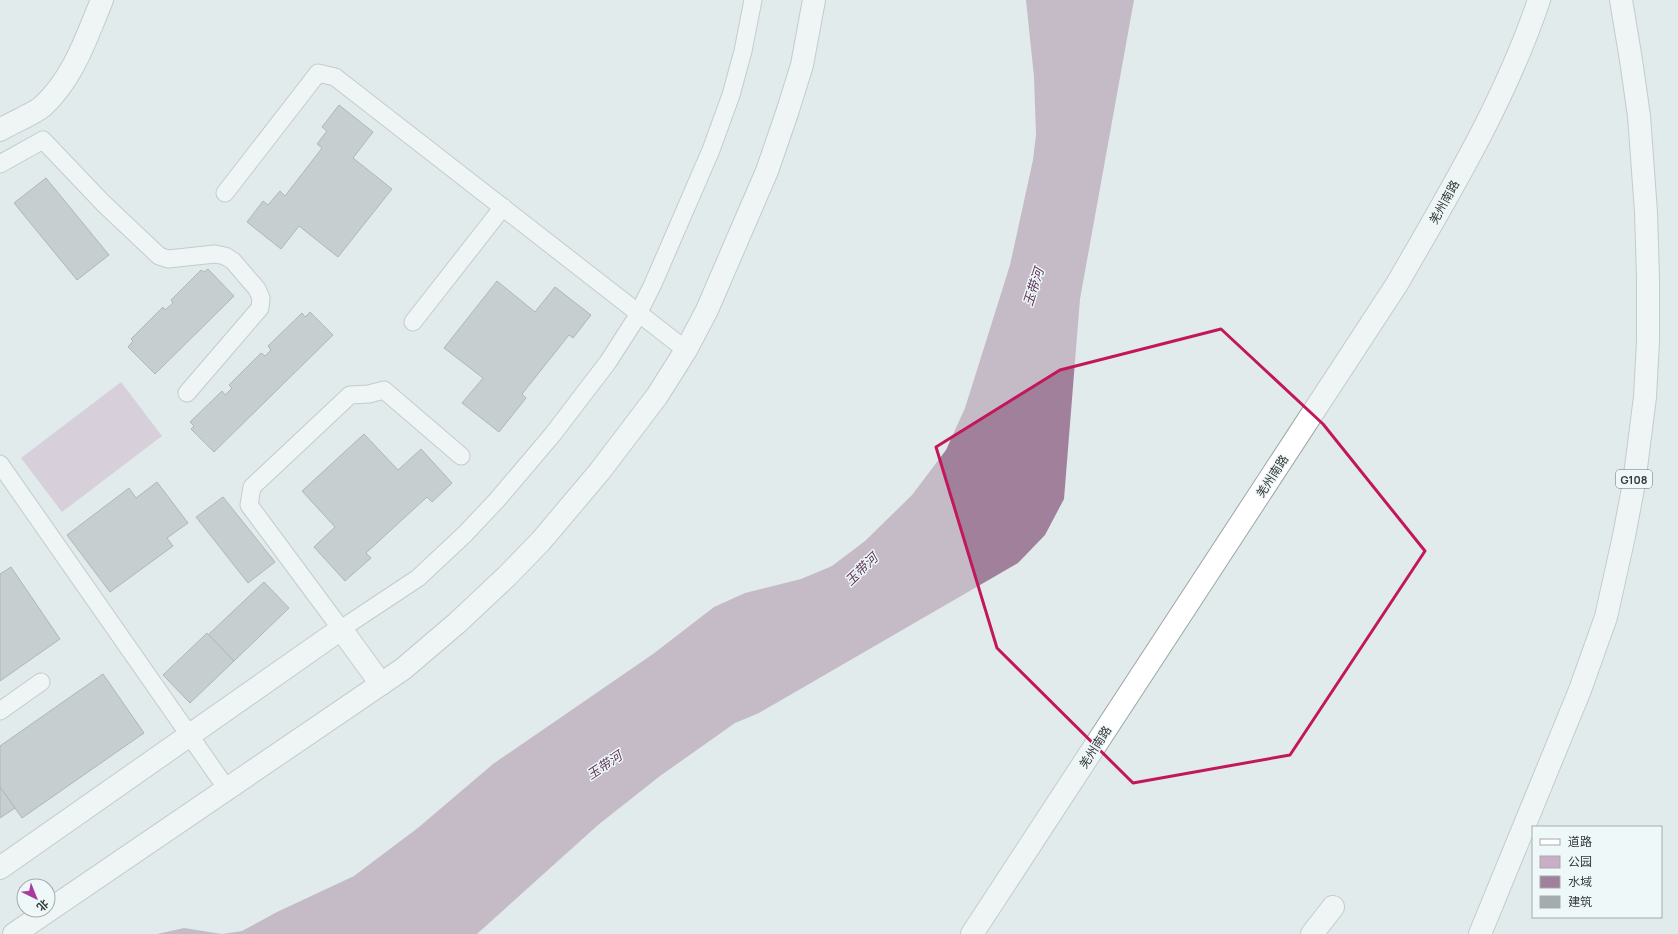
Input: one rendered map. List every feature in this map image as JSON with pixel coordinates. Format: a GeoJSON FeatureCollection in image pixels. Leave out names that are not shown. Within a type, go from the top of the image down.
{"type":"FeatureCollection","features":[{"type":"Feature","properties":{"kind":"main road"},"geometry":{"type":"LineString","coordinates":[[0,130],[42,107],[65,79],[79,57],[102,0]]}},
{"type":"Feature","properties":{"kind":"main road"},"geometry":{"type":"LineString","coordinates":[[14,934],[403,669],[457,623],[507,576],[541,541],[600,471],[657,396],[686,350],[707,310],[767,171],[788,113],[802,65],[814,0]]}},
{"type":"Feature","properties":{"kind":"main road","name":"羌州南路"},"geometry":{"type":"LineString","coordinates":[[972,934],[1397,284],[1446,198],[1505,87],[1527,38],[1539,0]]}},
{"type":"Feature","properties":{"kind":"main road","name":"G108"},"geometry":{"type":"LineString","coordinates":[[1480,934],[1580,690],[1606,617],[1634,483],[1645,397],[1648,341],[1648,278],[1646,212],[1639,116],[1621,0]]}},
{"type":"Feature","properties":{"kind":"main road"},"geometry":{"type":"LineString","coordinates":[[0,868],[341,629],[380,684]]}},
{"type":"Feature","properties":{"kind":"main road"},"geometry":{"type":"LineString","coordinates":[[1312,934],[1333,907]]}},
{"type":"Feature","properties":{"kind":"lane"},"geometry":{"type":"LineString","coordinates":[[461,456],[384,390],[369,394],[350,395],[252,487],[249,505],[341,629],[418,578],[465,534],[497,500],[562,422],[608,362],[639,313],[688,207],[714,143],[731,95],[743,51],[753,0]]}},
{"type":"Feature","properties":{"kind":"lane"},"geometry":{"type":"LineString","coordinates":[[225,193],[318,73],[335,77],[686,350]]}},
{"type":"Feature","properties":{"kind":"lane"},"geometry":{"type":"LineString","coordinates":[[0,164],[43,140],[103,203],[158,256],[168,259],[187,258],[210,254],[225,256],[233,261],[257,289],[261,298],[260,308],[187,393]]}},
{"type":"Feature","properties":{"kind":"lane"},"geometry":{"type":"LineString","coordinates":[[413,322],[503,207]]}},
{"type":"Feature","properties":{"kind":"lane"},"geometry":{"type":"LineString","coordinates":[[0,464],[227,789]]}},
{"type":"Feature","properties":{"kind":"lane"},"geometry":{"type":"LineString","coordinates":[[0,711],[41,682]]}},
{"type":"Feature","properties":{"kind":"highlighted area"},"geometry":{"type":"Polygon","coordinates":[[[1221,329],[1323,424],[1425,551],[1290,755],[1133,783],[997,648],[936,447],[1060,370],[1221,329]]]}},
{"type":"Feature","properties":{"kind":"green space"},"geometry":{"type":"Polygon","coordinates":[[[121,382],[162,436],[62,512],[21,458],[121,382]]]}},
{"type":"Feature","properties":{"kind":"water","name":"玉带河"},"geometry":{"type":"Polygon","coordinates":[[[1026,0],[1134,0],[1080,299],[1064,499],[1045,535],[1018,563],[759,713],[735,723],[660,776],[598,825],[477,934],[222,934],[242,931],[277,912],[354,876],[419,827],[493,764],[653,654],[714,607],[745,593],[801,579],[832,566],[865,541],[912,495],[946,450],[965,408],[1010,265],[1033,160],[1036,135],[1034,77],[1026,0]]]}},
{"type":"Feature","properties":{"kind":"water"},"geometry":{"type":"Polygon","coordinates":[[[184,928],[222,934],[157,934],[184,928]]]}},
{"type":"Feature","properties":{"kind":"building"},"geometry":{"type":"Polygon","coordinates":[[[339,105],[373,132],[353,158],[392,189],[338,257],[299,226],[281,249],[247,222],[263,201],[268,205],[280,191],[285,196],[322,148],[317,144],[327,131],[322,127],[339,105]]]}},
{"type":"Feature","properties":{"kind":"building"},"geometry":{"type":"Polygon","coordinates":[[[46,178],[109,255],[77,280],[14,203],[46,178]]]}},
{"type":"Feature","properties":{"kind":"building"},"geometry":{"type":"Polygon","coordinates":[[[208,269],[234,296],[155,374],[128,347],[133,341],[131,339],[163,307],[165,310],[173,303],[171,300],[201,270],[204,272],[208,269]]]}},
{"type":"Feature","properties":{"kind":"building"},"geometry":{"type":"Polygon","coordinates":[[[497,281],[535,312],[555,287],[591,315],[573,338],[569,335],[522,394],[526,398],[499,432],[462,403],[483,378],[444,348],[497,281]]]}},
{"type":"Feature","properties":{"kind":"building"},"geometry":{"type":"Polygon","coordinates":[[[310,312],[333,335],[214,452],[191,429],[194,426],[190,422],[222,391],[225,395],[232,388],[229,385],[261,353],[265,356],[271,350],[268,346],[302,313],[305,317],[310,312]]]}},
{"type":"Feature","properties":{"kind":"building"},"geometry":{"type":"Polygon","coordinates":[[[364,434],[398,470],[421,449],[452,483],[432,502],[427,497],[366,553],[371,558],[345,581],[314,547],[335,527],[302,491],[364,434]]]}},
{"type":"Feature","properties":{"kind":"building"},"geometry":{"type":"Polygon","coordinates":[[[157,482],[188,523],[167,538],[173,546],[110,592],[67,535],[129,488],[136,498],[157,482]]]}},
{"type":"Feature","properties":{"kind":"building"},"geometry":{"type":"Polygon","coordinates":[[[223,497],[275,562],[248,583],[196,517],[223,497]]]}},
{"type":"Feature","properties":{"kind":"building"},"geometry":{"type":"Polygon","coordinates":[[[11,567],[60,639],[0,681],[0,574],[11,567]]]}},
{"type":"Feature","properties":{"kind":"building"},"geometry":{"type":"Polygon","coordinates":[[[264,582],[289,608],[234,661],[208,635],[264,582]]]}},
{"type":"Feature","properties":{"kind":"building"},"geometry":{"type":"Polygon","coordinates":[[[207,633],[234,661],[190,703],[163,675],[207,633]]]}},
{"type":"Feature","properties":{"kind":"building"},"geometry":{"type":"Polygon","coordinates":[[[103,674],[144,733],[22,818],[0,787],[0,746],[103,674]]]}},
{"type":"Feature","properties":{"kind":"building"},"geometry":{"type":"Polygon","coordinates":[[[0,787],[15,808],[0,818],[0,787]]]}}]}
